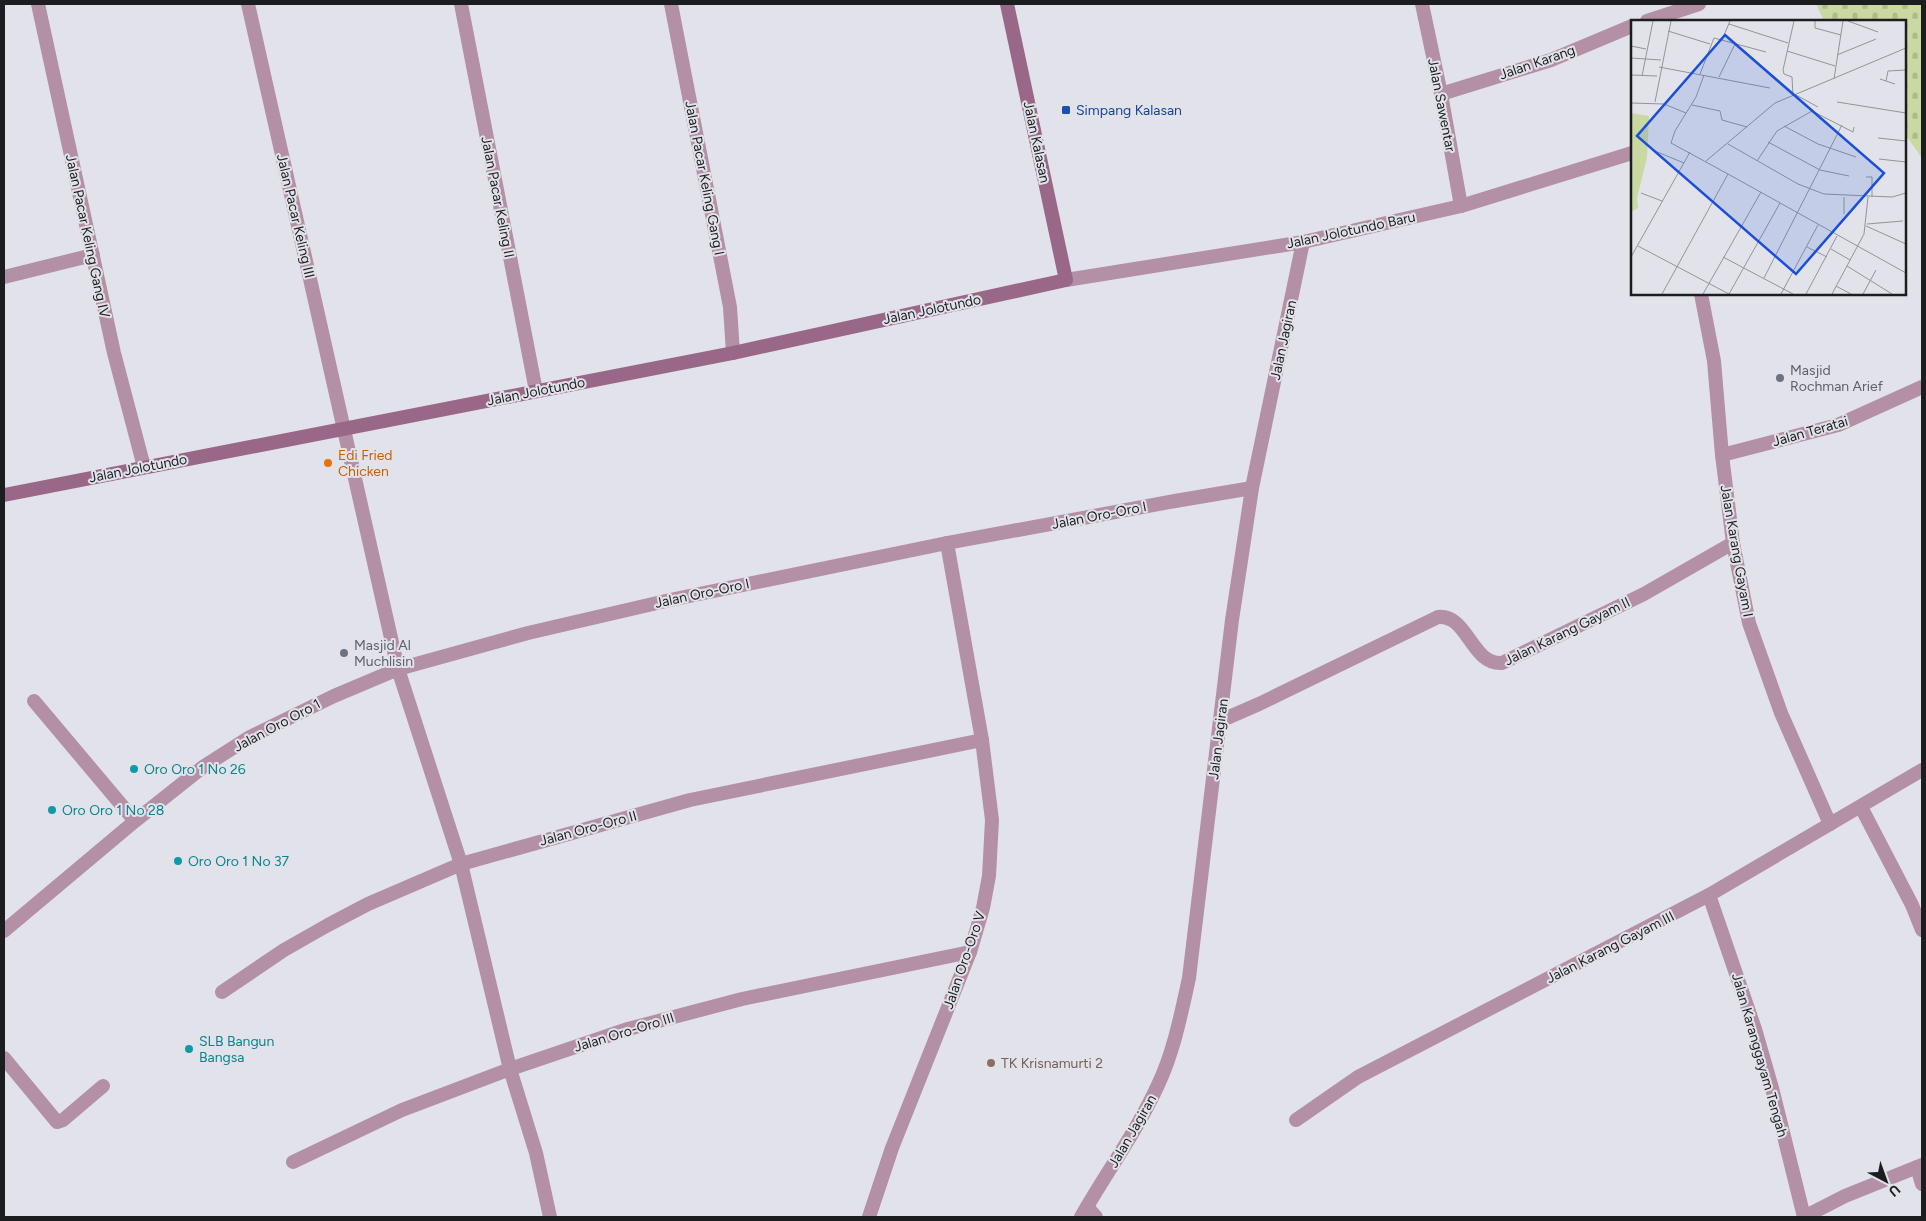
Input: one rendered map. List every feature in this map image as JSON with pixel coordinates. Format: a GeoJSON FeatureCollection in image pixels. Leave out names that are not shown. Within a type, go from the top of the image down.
{"type":"FeatureCollection","features":[{"type":"Feature","properties":{"kind":"main road","name":"Jalan Kalasan"},"geometry":{"type":"LineString","coordinates":[[1007,4],[1066,280]]}},
{"type":"Feature","properties":{"kind":"main road","name":"Jalan Jolotundo"},"geometry":{"type":"LineString","coordinates":[[4,495],[733,353],[1066,280]]}},
{"type":"Feature","properties":{"kind":"street","name":"Jalan Pacar Keling Gang IV"},"geometry":{"type":"LineString","coordinates":[[38,4],[114,353],[144,467]]}},
{"type":"Feature","properties":{"kind":"street","name":"Jalan Pacar Keling III"},"geometry":{"type":"LineString","coordinates":[[248,4],[343,428]]}},
{"type":"Feature","properties":{"kind":"street","name":"Jalan Pacar Keling II"},"geometry":{"type":"LineString","coordinates":[[461,4],[536,391]]}},
{"type":"Feature","properties":{"kind":"street","name":"Jalan Pacar Keling Gang I"},"geometry":{"type":"LineString","coordinates":[[671,4],[730,307],[733,353]]}},
{"type":"Feature","properties":{"kind":"street","name":"Jalan Sawentar"},"geometry":{"type":"LineString","coordinates":[[1422,4],[1462,206]]}},
{"type":"Feature","properties":{"kind":"street"},"geometry":{"type":"LineString","coordinates":[[1650,20],[1699,4]]}},
{"type":"Feature","properties":{"kind":"street","name":"Jalan Karang"},"geometry":{"type":"LineString","coordinates":[[1441,94],[1551,60],[1631,26]]}},
{"type":"Feature","properties":{"kind":"street","name":"Jalan Jolotundo Baru"},"geometry":{"type":"LineString","coordinates":[[1066,280],[1303,242],[1462,206],[1631,153]]}},
{"type":"Feature","properties":{"kind":"street","name":"Jalan Jagiran"},"geometry":{"type":"LineString","coordinates":[[1088,1214],[1158,1085],[1178,1026],[1188,978],[1232,620],[1252,488],[1303,242]]}},
{"type":"Feature","properties":{"kind":"street"},"geometry":{"type":"LineString","coordinates":[[4,277],[93,255]]}},
{"type":"Feature","properties":{"kind":"street","name":"Jalan Karang Gayam I"},"geometry":{"type":"LineString","coordinates":[[1701,295],[1714,361],[1722,455],[1733,543],[1749,623],[1766,675],[1830,824]]}},
{"type":"Feature","properties":{"kind":"street","name":"Jalan Teratai"},"geometry":{"type":"LineString","coordinates":[[1722,455],[1838,425],[1922,387]]}},
{"type":"Feature","properties":{"kind":"street"},"geometry":{"type":"LineString","coordinates":[[343,428],[398,669],[461,864],[510,1069],[536,1153],[550,1217]]}},
{"type":"Feature","properties":{"kind":"street","name":"Jalan Oro-Oro I"},"geometry":{"type":"LineString","coordinates":[[398,669],[528,633],[670,600],[947,543],[1252,488]]}},
{"type":"Feature","properties":{"kind":"street","name":"Jalan Oro-Oro V"},"geometry":{"type":"LineString","coordinates":[[869,1217],[892,1148],[970,952],[983,908],[989,876],[992,820],[982,740],[947,543]]}},
{"type":"Feature","properties":{"kind":"street","name":"Jalan Karang Gayam II"},"geometry":{"type":"LineString","coordinates":[[1220,721],[1438,617],[1446,617],[1457,624],[1484,658],[1494,663],[1502,663],[1644,594],[1733,543]]}},
{"type":"Feature","properties":{"kind":"street","name":"Jalan Oro Oro 1"},"geometry":{"type":"LineString","coordinates":[[4,931],[135,821],[203,767],[250,737],[334,696],[398,669]]}},
{"type":"Feature","properties":{"kind":"street"},"geometry":{"type":"LineString","coordinates":[[34,701],[135,821]]}},
{"type":"Feature","properties":{"kind":"street","name":"Jalan Oro-Oro II"},"geometry":{"type":"LineString","coordinates":[[222,992],[284,950],[328,925],[368,904],[461,864],[690,800],[982,740]]}},
{"type":"Feature","properties":{"kind":"street","name":"Jalan Karang Gayam III"},"geometry":{"type":"LineString","coordinates":[[1296,1120],[1358,1077],[1709,895],[1922,770]]}},
{"type":"Feature","properties":{"kind":"street"},"geometry":{"type":"LineString","coordinates":[[1861,807],[1912,905],[1922,930]]}},
{"type":"Feature","properties":{"kind":"street","name":"Jalan Karanggayam Tengah"},"geometry":{"type":"LineString","coordinates":[[1709,895],[1762,1054],[1804,1217]]}},
{"type":"Feature","properties":{"kind":"street","name":"Jalan Oro-Oro III"},"geometry":{"type":"LineString","coordinates":[[293,1162],[402,1110],[510,1069],[628,1029],[742,999],[970,952]]}},
{"type":"Feature","properties":{"kind":"street"},"geometry":{"type":"LineString","coordinates":[[4,1058],[57,1122],[63,1120],[103,1086]]}},
{"type":"Feature","properties":{"kind":"street"},"geometry":{"type":"LineString","coordinates":[[1804,1217],[1845,1196],[1920,1166],[1922,1184]]}},
{"type":"Feature","properties":{"kind":"green space"},"geometry":{"type":"Polygon","coordinates":[[[1816,4],[1922,4],[1922,158],[1906,135],[1906,20],[1824,20],[1816,4]]]}},
{"type":"Feature","properties":{"kind":"place","name":"Simpang Kalasan"},"geometry":{"type":"Point","coordinates":[1066,110]}},
{"type":"Feature","properties":{"kind":"place","name":"Masjid Rochman Arief"},"geometry":{"type":"Point","coordinates":[1780,378]}},
{"type":"Feature","properties":{"kind":"place","name":"Edi Fried Chicken"},"geometry":{"type":"Point","coordinates":[328,463]}},
{"type":"Feature","properties":{"kind":"place","name":"Masjid Al Muchlisin"},"geometry":{"type":"Point","coordinates":[344,653]}},
{"type":"Feature","properties":{"kind":"place","name":"Oro Oro 1 No 26"},"geometry":{"type":"Point","coordinates":[134,769]}},
{"type":"Feature","properties":{"kind":"place","name":"Oro Oro 1 No 28"},"geometry":{"type":"Point","coordinates":[52,810]}},
{"type":"Feature","properties":{"kind":"place","name":"Oro Oro 1 No 37"},"geometry":{"type":"Point","coordinates":[178,861]}},
{"type":"Feature","properties":{"kind":"place","name":"SLB Bangun Bangsa"},"geometry":{"type":"Point","coordinates":[189,1049]}},
{"type":"Feature","properties":{"kind":"place","name":"TK Krisnamurti 2"},"geometry":{"type":"Point","coordinates":[991,1063]}}]}
